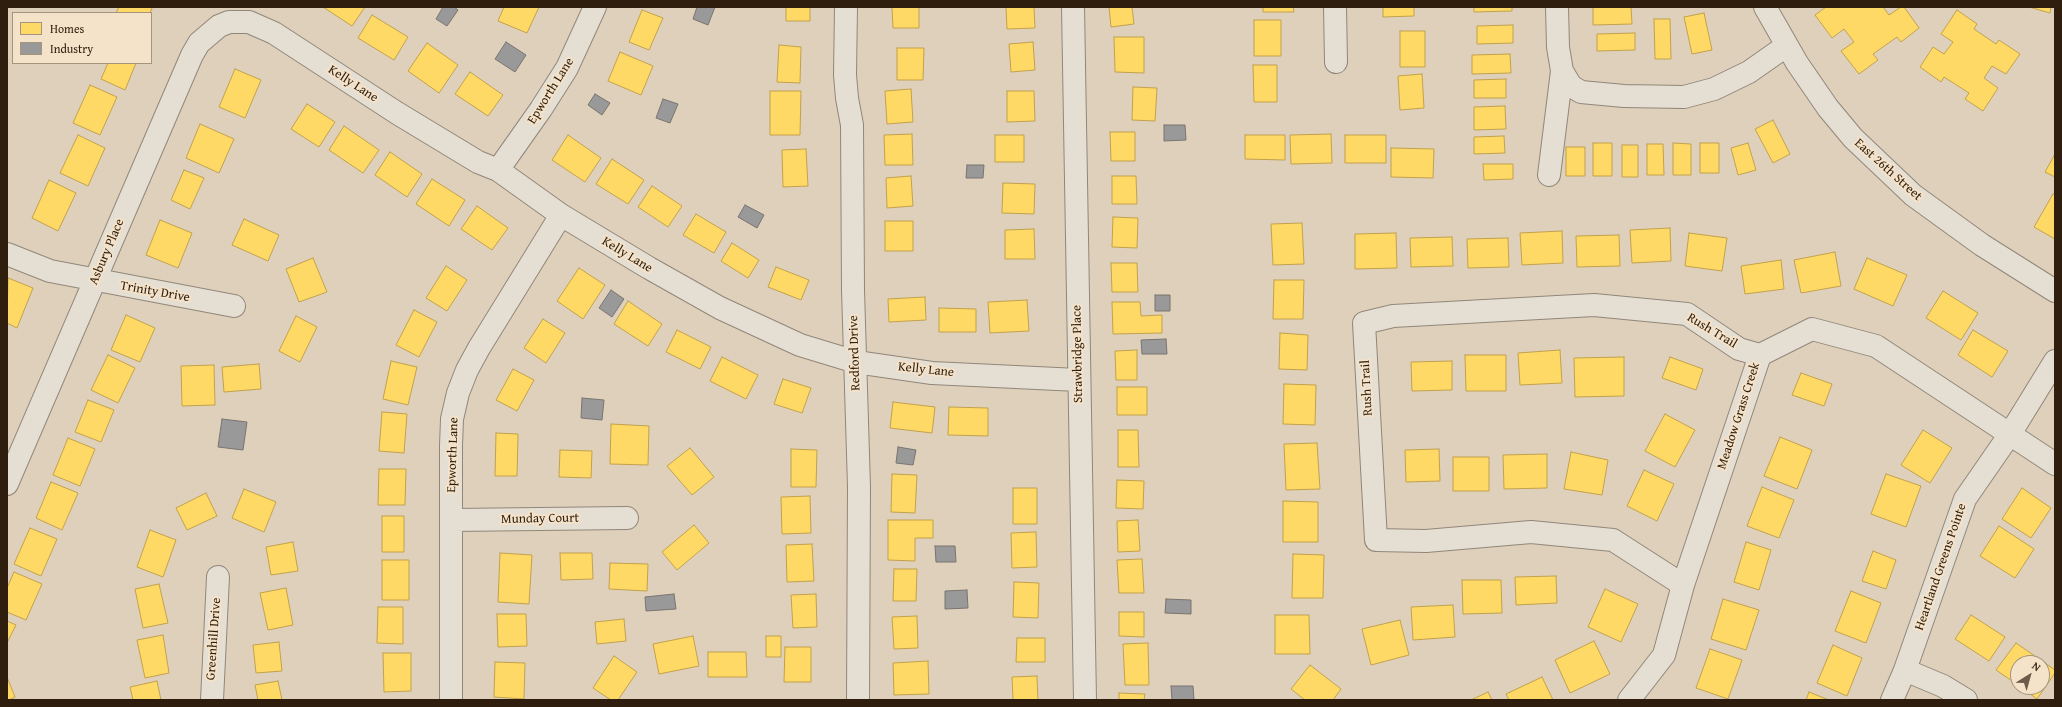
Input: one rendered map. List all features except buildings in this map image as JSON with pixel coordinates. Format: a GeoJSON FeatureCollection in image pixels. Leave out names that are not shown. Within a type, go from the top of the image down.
{"type":"FeatureCollection","features":[{"type":"Feature","properties":{"kind":"street","name":"Epworth Lane"},"geometry":{"type":"LineString","coordinates":[[498,170],[541,109],[567,68],[595,7]]}},
{"type":"Feature","properties":{"kind":"street","name":"Redford Drive"},"geometry":{"type":"LineString","coordinates":[[846,7],[845,71],[847,98],[852,125],[853,290],[859,487],[858,700]]}},
{"type":"Feature","properties":{"kind":"street","name":"Strawbridge Place"},"geometry":{"type":"LineString","coordinates":[[1073,7],[1084,700]]}},
{"type":"Feature","properties":{"kind":"street"},"geometry":{"type":"LineString","coordinates":[[1335,7],[1336,62]]}},
{"type":"Feature","properties":{"kind":"street"},"geometry":{"type":"LineString","coordinates":[[1550,175],[1562,71],[1558,47],[1557,7]]}},
{"type":"Feature","properties":{"kind":"street","name":"East 26th Street"},"geometry":{"type":"LineString","coordinates":[[1765,7],[1786,46],[1828,108],[1853,138],[1913,195],[1982,245],[2055,292]]}},
{"type":"Feature","properties":{"kind":"street","name":"Kelly Lane"},"geometry":{"type":"LineString","coordinates":[[219,26],[229,22],[243,21],[258,25],[274,33],[478,162],[498,170],[561,215],[649,268],[720,308],[800,345],[856,362],[932,373],[1078,380]]}},
{"type":"Feature","properties":{"kind":"street","name":"Asbury Place"},"geometry":{"type":"LineString","coordinates":[[7,484],[192,54],[199,43],[219,26]]}},
{"type":"Feature","properties":{"kind":"street"},"geometry":{"type":"LineString","coordinates":[[1562,71],[1571,86],[1581,92],[1624,96],[1684,97],[1714,89],[1749,72],[1786,46]]}},
{"type":"Feature","properties":{"kind":"street","name":"Epworth Lane"},"geometry":{"type":"LineString","coordinates":[[451,700],[452,419],[458,393],[478,348],[561,215]]}},
{"type":"Feature","properties":{"kind":"street","name":"Trinity Drive"},"geometry":{"type":"LineString","coordinates":[[7,254],[50,272],[234,306]]}},
{"type":"Feature","properties":{"kind":"street","name":"Rush Trail"},"geometry":{"type":"LineString","coordinates":[[1683,585],[1614,540],[1531,532],[1426,541],[1376,540],[1364,323],[1393,316],[1594,305],[1687,314],[1739,349],[1760,355]]}},
{"type":"Feature","properties":{"kind":"street","name":"Meadow Grass Creek"},"geometry":{"type":"LineString","coordinates":[[1629,700],[1664,655],[1683,585],[1760,355],[1812,329],[1876,346],[2055,464]]}},
{"type":"Feature","properties":{"kind":"street","name":"Heartland Greens Pointe"},"geometry":{"type":"LineString","coordinates":[[1892,700],[1905,670],[1965,499],[2010,434],[2055,361]]}},
{"type":"Feature","properties":{"kind":"street","name":"Munday Court"},"geometry":{"type":"LineString","coordinates":[[452,520],[627,518]]}},
{"type":"Feature","properties":{"kind":"street","name":"Greenhill Drive"},"geometry":{"type":"LineString","coordinates":[[212,700],[211,693],[218,577]]}},
{"type":"Feature","properties":{"kind":"street"},"geometry":{"type":"LineString","coordinates":[[1905,670],[1943,686],[1966,700]]}}]}
